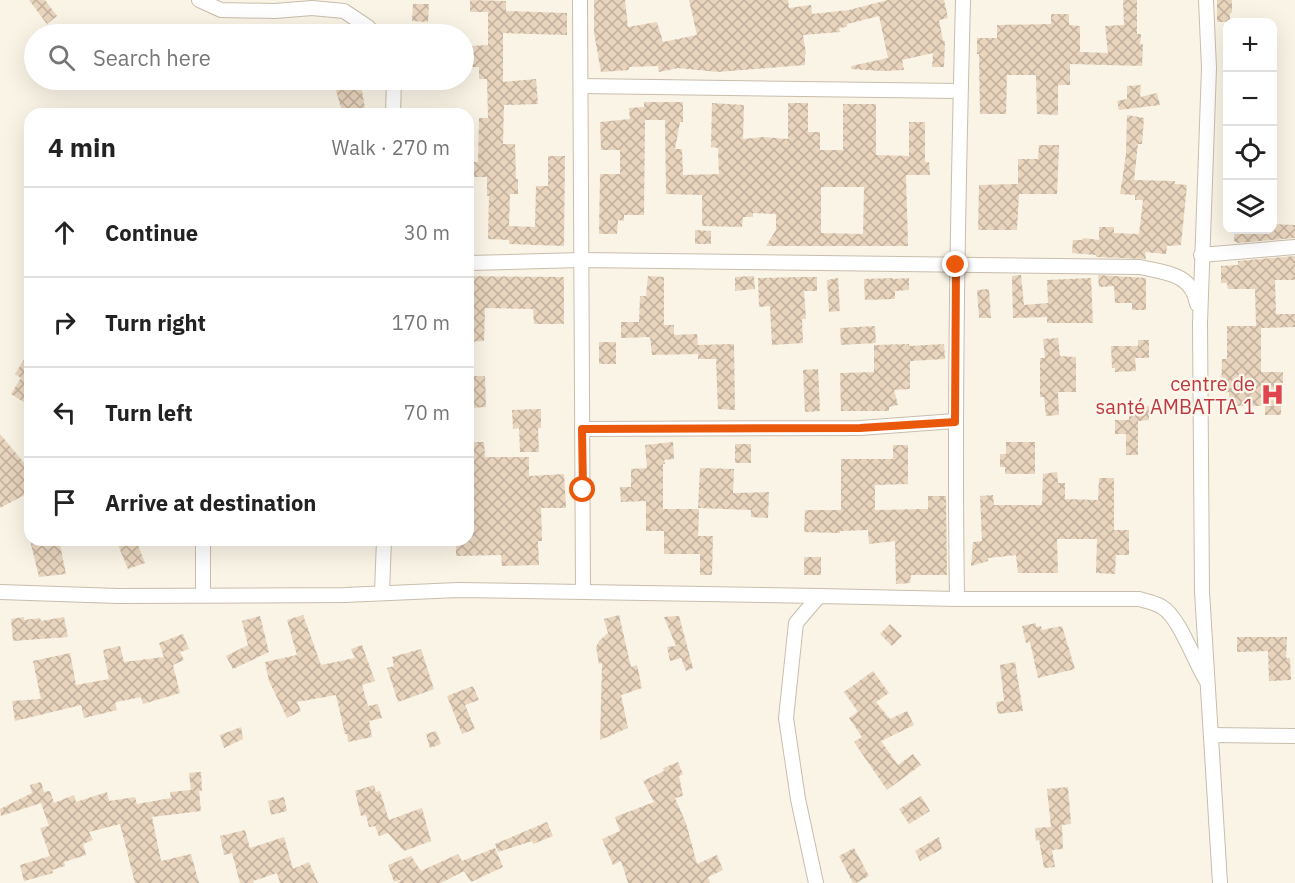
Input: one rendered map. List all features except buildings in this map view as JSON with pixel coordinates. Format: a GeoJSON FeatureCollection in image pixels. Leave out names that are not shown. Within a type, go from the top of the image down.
{"type":"FeatureCollection","features":[{"type":"Feature","properties":{"kind":"street"},"geometry":{"type":"LineString","coordinates":[[199,0],[221,10],[275,11],[312,8],[344,11],[364,24]]}},
{"type":"Feature","properties":{"kind":"street"},"geometry":{"type":"LineString","coordinates":[[580,0],[583,591]]}},
{"type":"Feature","properties":{"kind":"street"},"geometry":{"type":"LineString","coordinates":[[957,599],[956,265],[963,0]]}},
{"type":"Feature","properties":{"kind":"street"},"geometry":{"type":"LineString","coordinates":[[1206,0],[1209,68],[1200,323],[1202,592],[1220,883]]}},
{"type":"Feature","properties":{"kind":"street"},"geometry":{"type":"LineString","coordinates":[[581,86],[960,91]]}},
{"type":"Feature","properties":{"kind":"street"},"geometry":{"type":"LineString","coordinates":[[393,108],[394,90]]}},
{"type":"Feature","properties":{"kind":"street"},"geometry":{"type":"LineString","coordinates":[[1201,255],[1295,247]]}},
{"type":"Feature","properties":{"kind":"street"},"geometry":{"type":"LineString","coordinates":[[474,263],[581,260],[1140,267],[1175,275],[1188,282],[1196,298],[1200,323]]}},
{"type":"Feature","properties":{"kind":"street"},"geometry":{"type":"LineString","coordinates":[[582,429],[860,428],[955,422]]}},
{"type":"Feature","properties":{"kind":"street"},"geometry":{"type":"LineString","coordinates":[[203,546],[203,595]]}},
{"type":"Feature","properties":{"kind":"street"},"geometry":{"type":"LineString","coordinates":[[382,592],[384,546]]}},
{"type":"Feature","properties":{"kind":"street"},"geometry":{"type":"LineString","coordinates":[[0,592],[118,596],[345,595],[458,590],[957,599],[1139,599],[1163,607],[1183,632],[1196,664],[1208,684]]}},
{"type":"Feature","properties":{"kind":"street"},"geometry":{"type":"LineString","coordinates":[[816,883],[798,800],[786,718],[795,623],[819,596]]}},
{"type":"Feature","properties":{"kind":"street"},"geometry":{"type":"LineString","coordinates":[[1211,735],[1295,736]]}},
{"type":"Feature","properties":{"kind":"place","name":"centre de santé AMBATTA 1"},"geometry":{"type":"Point","coordinates":[1273,394]}},
{"type":"Feature","properties":{"kind":"route"},"geometry":{"type":"LineString","coordinates":[[583,490],[582,429],[860,428],[955,422],[956,265]]}}]}
